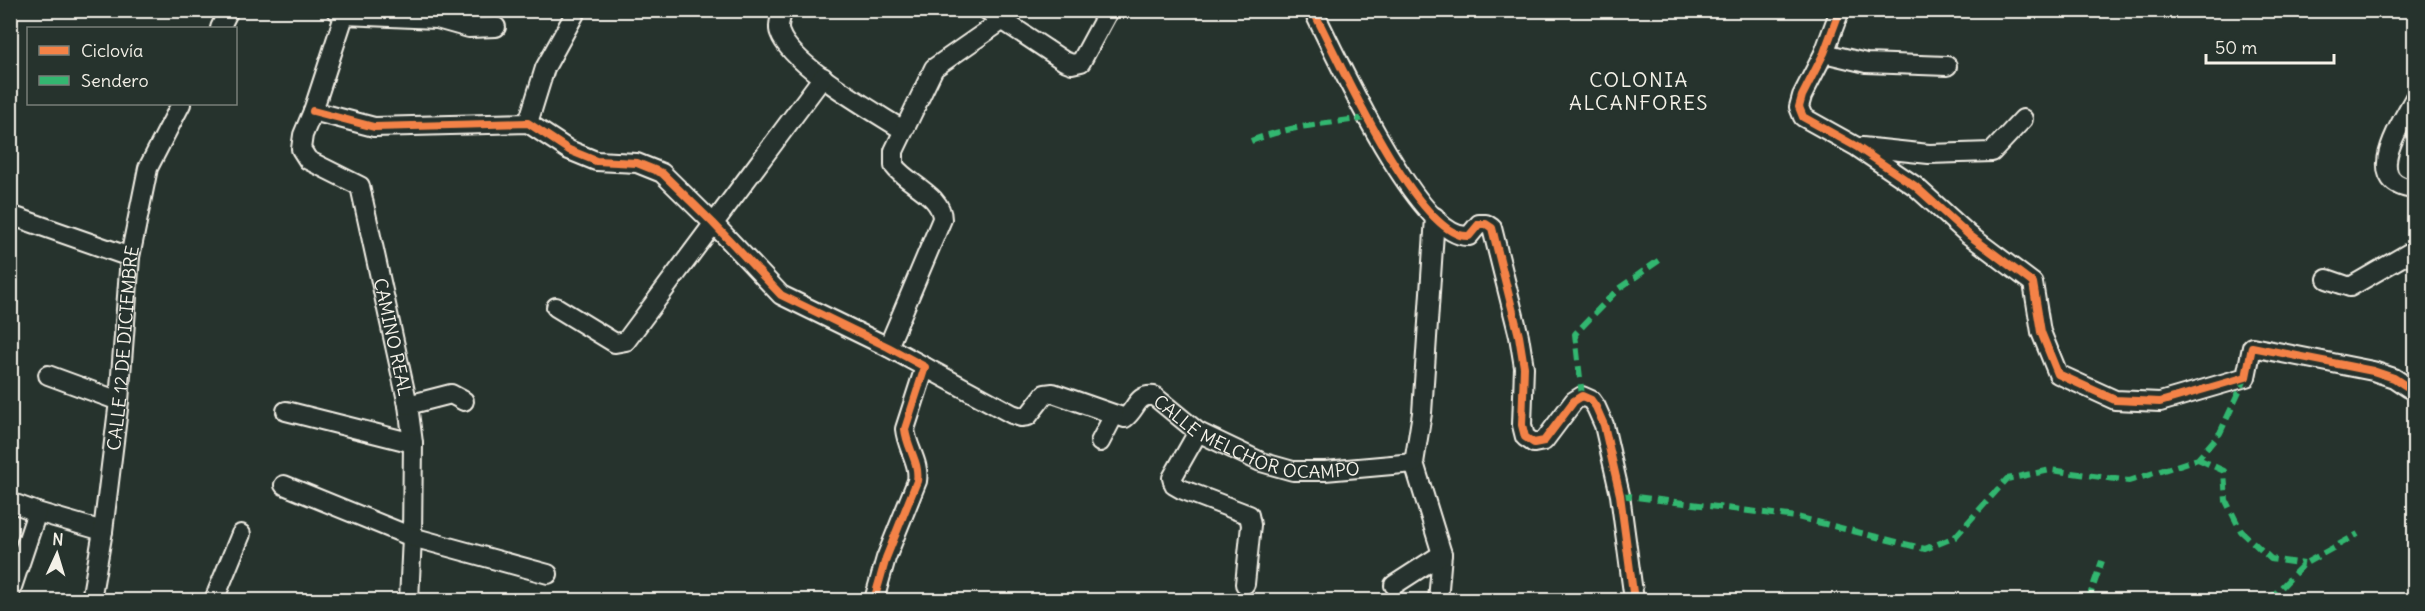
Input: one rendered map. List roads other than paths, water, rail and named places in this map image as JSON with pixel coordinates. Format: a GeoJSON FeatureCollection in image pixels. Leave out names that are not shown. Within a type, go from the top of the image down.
{"type":"FeatureCollection","features":[{"type":"Feature","properties":{"kind":"street"},"geometry":{"type":"LineString","coordinates":[[220,27],[229,10]]}},
{"type":"Feature","properties":{"kind":"street"},"geometry":{"type":"LineString","coordinates":[[528,123],[545,68],[577,10]]}},
{"type":"Feature","properties":{"kind":"street"},"geometry":{"type":"LineString","coordinates":[[783,10],[779,32],[790,52],[807,67],[903,130]]}},
{"type":"Feature","properties":{"kind":"street"},"geometry":{"type":"LineString","coordinates":[[987,10],[1064,62],[1072,64],[1081,62],[1109,10]]}},
{"type":"Feature","properties":{"kind":"street"},"geometry":{"type":"LineString","coordinates":[[1313,10],[1380,143],[1400,174],[1435,217],[1452,232],[1464,236],[1469,236],[1479,224],[1486,224],[1492,228],[1522,357],[1522,425],[1525,437],[1534,443],[1544,441],[1574,402],[1582,396],[1591,400],[1596,407],[1604,425],[1620,495],[1634,600]]}},
{"type":"Feature","properties":{"kind":"street"},"geometry":{"type":"LineString","coordinates":[[1840,10],[1824,53],[1802,96],[1799,107],[1803,117],[1857,147],[1916,186],[1969,236],[2033,283],[2041,332],[2058,374],[2115,400],[2160,402],[2246,377],[2253,347],[2373,371],[2394,378],[2409,388]]}},
{"type":"Feature","properties":{"kind":"street"},"geometry":{"type":"LineString","coordinates":[[496,27],[469,27],[437,19],[342,12],[313,111],[374,127],[528,123],[569,150],[596,161],[637,163],[662,173],[781,295],[888,347],[1012,414],[1021,417],[1028,416],[1045,394],[1053,393],[1113,416],[1100,442]]}},
{"type":"Feature","properties":{"kind":"street"},"geometry":{"type":"LineString","coordinates":[[888,347],[942,219],[942,210],[936,202],[901,176],[894,166],[894,151],[934,68],[1003,20]]}},
{"type":"Feature","properties":{"kind":"street"},"geometry":{"type":"LineString","coordinates":[[1824,53],[1866,63],[1947,66]]}},
{"type":"Feature","properties":{"kind":"street"},"geometry":{"type":"LineString","coordinates":[[556,307],[615,343],[626,341],[823,77]]}},
{"type":"Feature","properties":{"kind":"street"},"geometry":{"type":"LineString","coordinates":[[2415,99],[2395,134],[2386,165],[2393,181],[2404,188],[2415,189]]}},
{"type":"Feature","properties":{"kind":"street","name":"CALLE 12 DE DICIEMBRE"},"geometry":{"type":"LineString","coordinates":[[91,600],[103,531],[119,401],[130,258],[148,168],[181,105]]}},
{"type":"Feature","properties":{"kind":"street","name":"CAMINO REAL"},"geometry":{"type":"LineString","coordinates":[[313,111],[303,135],[301,149],[308,160],[360,186],[408,405],[413,443],[409,600]]}},
{"type":"Feature","properties":{"kind":"street"},"geometry":{"type":"LineString","coordinates":[[1857,147],[1929,154],[1992,152],[2023,119]]}},
{"type":"Feature","properties":{"kind":"street"},"geometry":{"type":"LineString","coordinates":[[10,215],[130,258]]}},
{"type":"Feature","properties":{"kind":"street"},"geometry":{"type":"LineString","coordinates":[[1435,217],[1423,402],[1414,463],[1442,554],[1438,600]]}},
{"type":"Feature","properties":{"kind":"street"},"geometry":{"type":"LineString","coordinates":[[2327,279],[2350,287],[2415,250]]}},
{"type":"Feature","properties":{"kind":"street"},"geometry":{"type":"LineString","coordinates":[[874,600],[876,586],[886,558],[917,481],[919,469],[906,440],[905,429],[925,367]]}},
{"type":"Feature","properties":{"kind":"street"},"geometry":{"type":"LineString","coordinates":[[48,375],[119,401]]}},
{"type":"Feature","properties":{"kind":"street"},"geometry":{"type":"LineString","coordinates":[[408,405],[452,394],[464,401]]}},
{"type":"Feature","properties":{"kind":"street","name":"CALLE MELCHOR OCAMPO"},"geometry":{"type":"LineString","coordinates":[[1113,416],[1125,418],[1133,412],[1140,398],[1145,395],[1154,396],[1198,432],[1262,462],[1293,471],[1325,471],[1414,463]]}},
{"type":"Feature","properties":{"kind":"street"},"geometry":{"type":"LineString","coordinates":[[286,411],[413,443]]}},
{"type":"Feature","properties":{"kind":"street"},"geometry":{"type":"LineString","coordinates":[[1198,432],[1172,478],[1174,485],[1249,515],[1251,525],[1245,584]]}},
{"type":"Feature","properties":{"kind":"street"},"geometry":{"type":"LineString","coordinates":[[284,485],[412,537],[548,574]]}},
{"type":"Feature","properties":{"kind":"street"},"geometry":{"type":"LineString","coordinates":[[10,502],[103,531]]}},
{"type":"Feature","properties":{"kind":"street"},"geometry":{"type":"LineString","coordinates":[[10,593],[37,512]]}},
{"type":"Feature","properties":{"kind":"street"},"geometry":{"type":"LineString","coordinates":[[214,600],[241,534]]}},
{"type":"Feature","properties":{"kind":"street"},"geometry":{"type":"LineString","coordinates":[[1394,585],[1442,554]]}},
{"type":"Feature","properties":{"kind":"district","name":"COLONIA ALCANFORES"},"geometry":{"type":"Point","coordinates":[1639,90]}}]}
